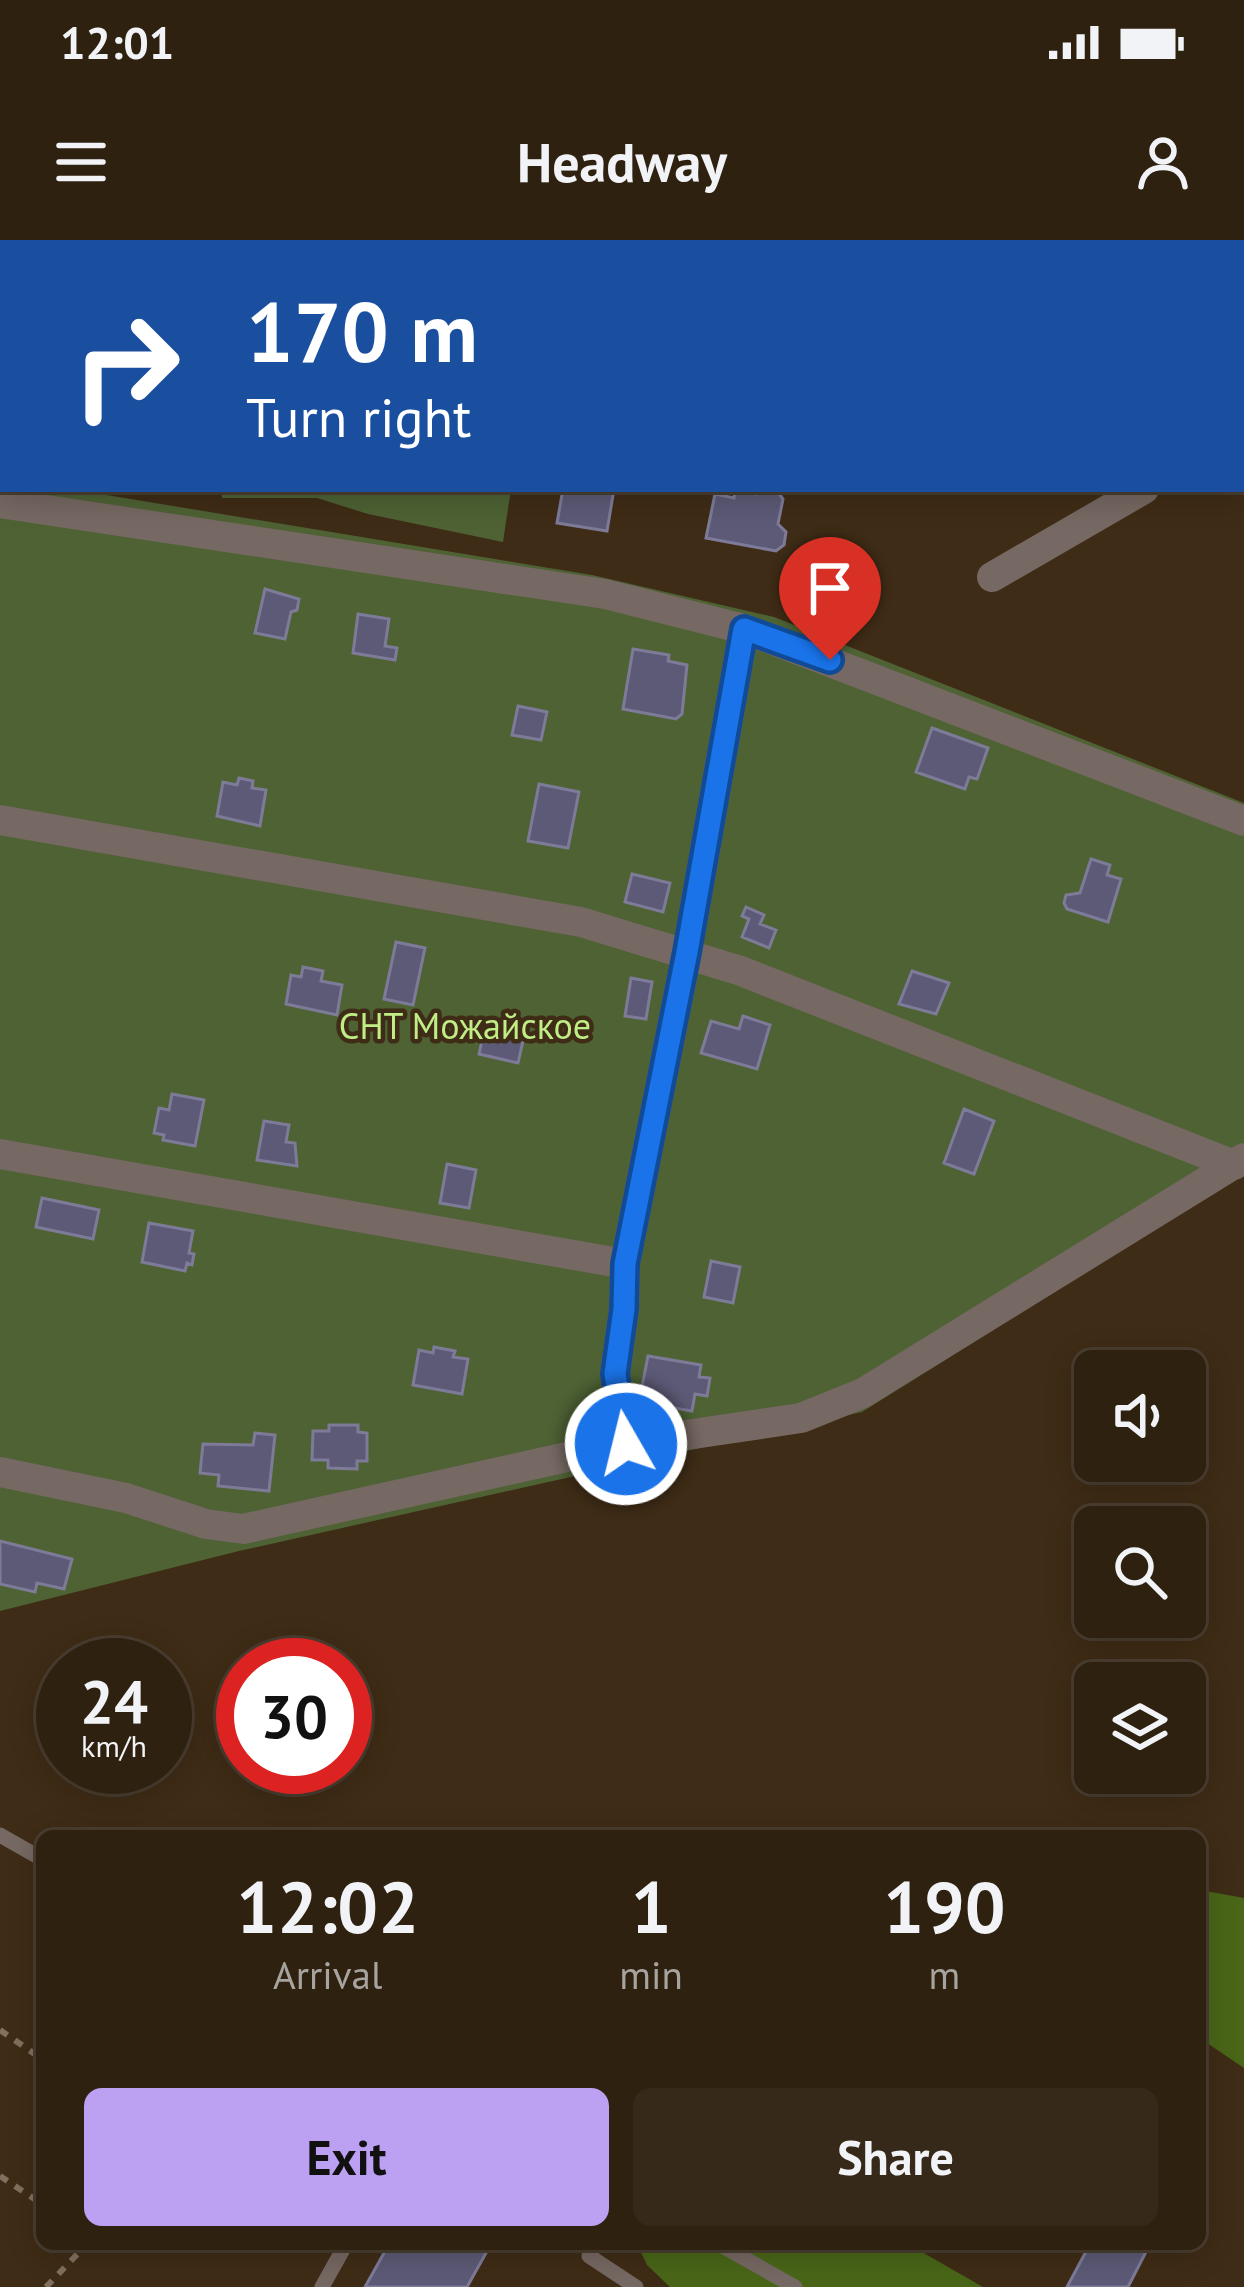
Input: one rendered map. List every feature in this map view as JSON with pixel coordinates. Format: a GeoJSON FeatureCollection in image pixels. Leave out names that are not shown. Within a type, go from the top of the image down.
{"type":"FeatureCollection","features":[{"type":"Feature","properties":{"kind":"street"},"geometry":{"type":"LineString","coordinates":[[992,578],[1139,492]]}},
{"type":"Feature","properties":{"kind":"street"},"geometry":{"type":"LineString","coordinates":[[0,503],[605,594],[744,629],[1244,820]]}},
{"type":"Feature","properties":{"kind":"street"},"geometry":{"type":"LineString","coordinates":[[626,1444],[615,1374],[625,1264],[744,629]]}},
{"type":"Feature","properties":{"kind":"street"},"geometry":{"type":"LineString","coordinates":[[0,820],[581,922],[687,952],[1239,1161]]}},
{"type":"Feature","properties":{"kind":"street"},"geometry":{"type":"LineString","coordinates":[[0,1154],[625,1264]]}},
{"type":"Feature","properties":{"kind":"street"},"geometry":{"type":"LineString","coordinates":[[0,1472],[243,1529],[626,1444],[801,1418],[862,1393],[1239,1161]]}},
{"type":"Feature","properties":{"kind":"lane"},"geometry":{"type":"LineString","coordinates":[[0,1835],[36,1856]]}},
{"type":"Feature","properties":{"kind":"lane"},"geometry":{"type":"LineString","coordinates":[[322,2287],[343,2250]]}},
{"type":"Feature","properties":{"kind":"lane"},"geometry":{"type":"LineString","coordinates":[[592,2250],[589,2256],[636,2287]]}},
{"type":"Feature","properties":{"kind":"lane"},"geometry":{"type":"LineString","coordinates":[[730,2250],[795,2287]]}},
{"type":"Feature","properties":{"kind":"path"},"geometry":{"type":"LineString","coordinates":[[0,2030],[36,2055]]}},
{"type":"Feature","properties":{"kind":"path"},"geometry":{"type":"LineString","coordinates":[[0,2176],[36,2200]]}},
{"type":"Feature","properties":{"kind":"path"},"geometry":{"type":"LineString","coordinates":[[46,2287],[82,2250]]}},
{"type":"Feature","properties":{"kind":"green space","name":"СНТ Можайское"},"geometry":{"type":"Polygon","coordinates":[[[0,492],[88,492],[592,575],[774,617],[1244,803],[1244,1173],[862,1412],[239,1551],[0,1611],[0,492]]]}},
{"type":"Feature","properties":{"kind":"green space"},"geometry":{"type":"Polygon","coordinates":[[[221,492],[511,492],[503,542],[368,514],[317,498],[222,498],[221,492]]]}},
{"type":"Feature","properties":{"kind":"green space"},"geometry":{"type":"Polygon","coordinates":[[[1206,1891],[1244,1898],[1244,2068],[1207,2043],[1206,1891]]]}},
{"type":"Feature","properties":{"kind":"green space"},"geometry":{"type":"Polygon","coordinates":[[[640,2250],[918,2250],[983,2287],[670,2287],[647,2265],[640,2250]]]}},
{"type":"Feature","properties":{"kind":"building"},"geometry":{"type":"Polygon","coordinates":[[[562,492],[614,492],[607,531],[557,523],[562,492]]]}},
{"type":"Feature","properties":{"kind":"building"},"geometry":{"type":"Polygon","coordinates":[[[735,492],[778,492],[783,499],[778,524],[786,532],[784,545],[776,551],[706,538],[715,494],[734,498],[735,492]]]}},
{"type":"Feature","properties":{"kind":"building"},"geometry":{"type":"Polygon","coordinates":[[[265,589],[299,599],[285,639],[255,633],[265,589]]]}},
{"type":"Feature","properties":{"kind":"building"},"geometry":{"type":"Polygon","coordinates":[[[358,614],[389,619],[385,646],[397,648],[395,660],[353,653],[358,614]]]}},
{"type":"Feature","properties":{"kind":"building"},"geometry":{"type":"Polygon","coordinates":[[[633,649],[669,655],[668,661],[687,665],[682,714],[676,719],[623,709],[633,649]]]}},
{"type":"Feature","properties":{"kind":"building"},"geometry":{"type":"Polygon","coordinates":[[[518,706],[547,712],[541,740],[512,735],[518,706]]]}},
{"type":"Feature","properties":{"kind":"building"},"geometry":{"type":"Polygon","coordinates":[[[932,728],[988,748],[977,779],[969,777],[965,789],[916,772],[932,728]]]}},
{"type":"Feature","properties":{"kind":"building"},"geometry":{"type":"Polygon","coordinates":[[[239,778],[253,781],[252,788],[266,790],[260,826],[217,816],[223,782],[237,785],[239,778]]]}},
{"type":"Feature","properties":{"kind":"building"},"geometry":{"type":"Polygon","coordinates":[[[539,784],[579,792],[568,848],[528,841],[539,784]]]}},
{"type":"Feature","properties":{"kind":"building"},"geometry":{"type":"Polygon","coordinates":[[[1091,859],[1110,865],[1107,875],[1121,879],[1108,922],[1067,909],[1064,903],[1066,895],[1080,893],[1091,859]]]}},
{"type":"Feature","properties":{"kind":"building"},"geometry":{"type":"Polygon","coordinates":[[[632,874],[670,883],[663,912],[625,902],[632,874]]]}},
{"type":"Feature","properties":{"kind":"building"},"geometry":{"type":"Polygon","coordinates":[[[746,907],[764,915],[760,924],[776,930],[769,948],[742,937],[749,919],[742,916],[746,907]]]}},
{"type":"Feature","properties":{"kind":"building"},"geometry":{"type":"Polygon","coordinates":[[[396,942],[425,948],[413,1005],[384,999],[396,942]]]}},
{"type":"Feature","properties":{"kind":"building"},"geometry":{"type":"Polygon","coordinates":[[[303,967],[323,971],[321,981],[342,985],[337,1015],[286,1004],[291,975],[301,977],[303,967]]]}},
{"type":"Feature","properties":{"kind":"building"},"geometry":{"type":"Polygon","coordinates":[[[912,971],[949,983],[936,1014],[899,1004],[912,971]]]}},
{"type":"Feature","properties":{"kind":"building"},"geometry":{"type":"Polygon","coordinates":[[[631,978],[652,982],[646,1019],[625,1016],[631,978]]]}},
{"type":"Feature","properties":{"kind":"building"},"geometry":{"type":"Polygon","coordinates":[[[743,1016],[770,1025],[757,1069],[701,1053],[711,1021],[739,1029],[743,1016]]]}},
{"type":"Feature","properties":{"kind":"building"},"geometry":{"type":"Polygon","coordinates":[[[506,1021],[525,1032],[518,1063],[479,1054],[486,1023],[505,1027],[506,1021]]]}},
{"type":"Feature","properties":{"kind":"building"},"geometry":{"type":"Polygon","coordinates":[[[172,1094],[204,1100],[195,1146],[163,1140],[164,1135],[154,1133],[159,1108],[169,1110],[172,1094]]]}},
{"type":"Feature","properties":{"kind":"building"},"geometry":{"type":"Polygon","coordinates":[[[964,1109],[994,1121],[974,1174],[944,1163],[964,1109]]]}},
{"type":"Feature","properties":{"kind":"building"},"geometry":{"type":"Polygon","coordinates":[[[264,1121],[289,1125],[286,1142],[295,1143],[297,1166],[257,1160],[264,1121]]]}},
{"type":"Feature","properties":{"kind":"building"},"geometry":{"type":"Polygon","coordinates":[[[447,1164],[476,1170],[469,1208],[440,1203],[447,1164]]]}},
{"type":"Feature","properties":{"kind":"building"},"geometry":{"type":"Polygon","coordinates":[[[42,1198],[99,1210],[93,1239],[36,1227],[42,1198]]]}},
{"type":"Feature","properties":{"kind":"building"},"geometry":{"type":"Polygon","coordinates":[[[149,1223],[193,1231],[192,1265],[187,1263],[185,1271],[142,1262],[149,1223]]]}},
{"type":"Feature","properties":{"kind":"building"},"geometry":{"type":"Polygon","coordinates":[[[711,1261],[740,1267],[733,1303],[704,1297],[711,1261]]]}},
{"type":"Feature","properties":{"kind":"building"},"geometry":{"type":"Polygon","coordinates":[[[434,1347],[468,1359],[462,1394],[413,1385],[419,1350],[433,1353],[434,1347]]]}},
{"type":"Feature","properties":{"kind":"building"},"geometry":{"type":"Polygon","coordinates":[[[648,1356],[701,1365],[699,1377],[710,1378],[707,1396],[695,1394],[692,1411],[639,1402],[648,1356]]]}},
{"type":"Feature","properties":{"kind":"building"},"geometry":{"type":"Polygon","coordinates":[[[329,1425],[358,1425],[358,1432],[367,1433],[367,1461],[357,1461],[357,1469],[328,1468],[328,1460],[312,1460],[313,1431],[329,1431],[329,1425]]]}},
{"type":"Feature","properties":{"kind":"building"},"geometry":{"type":"Polygon","coordinates":[[[255,1433],[275,1435],[269,1491],[218,1486],[219,1475],[200,1473],[203,1444],[253,1445],[255,1433]]]}},
{"type":"Feature","properties":{"kind":"building"},"geometry":{"type":"Polygon","coordinates":[[[0,1541],[72,1559],[64,1589],[37,1583],[35,1592],[0,1584],[0,1541]]]}},
{"type":"Feature","properties":{"kind":"building"},"geometry":{"type":"Polygon","coordinates":[[[386,2250],[488,2250],[467,2287],[365,2287],[386,2250]]]}},
{"type":"Feature","properties":{"kind":"building"},"geometry":{"type":"Polygon","coordinates":[[[1087,2250],[1147,2250],[1128,2287],[1067,2287],[1087,2250]]]}},
{"type":"Feature","properties":{"kind":"route"},"geometry":{"type":"LineString","coordinates":[[626,1444],[615,1374],[625,1264],[744,629],[830,660]]}}]}
